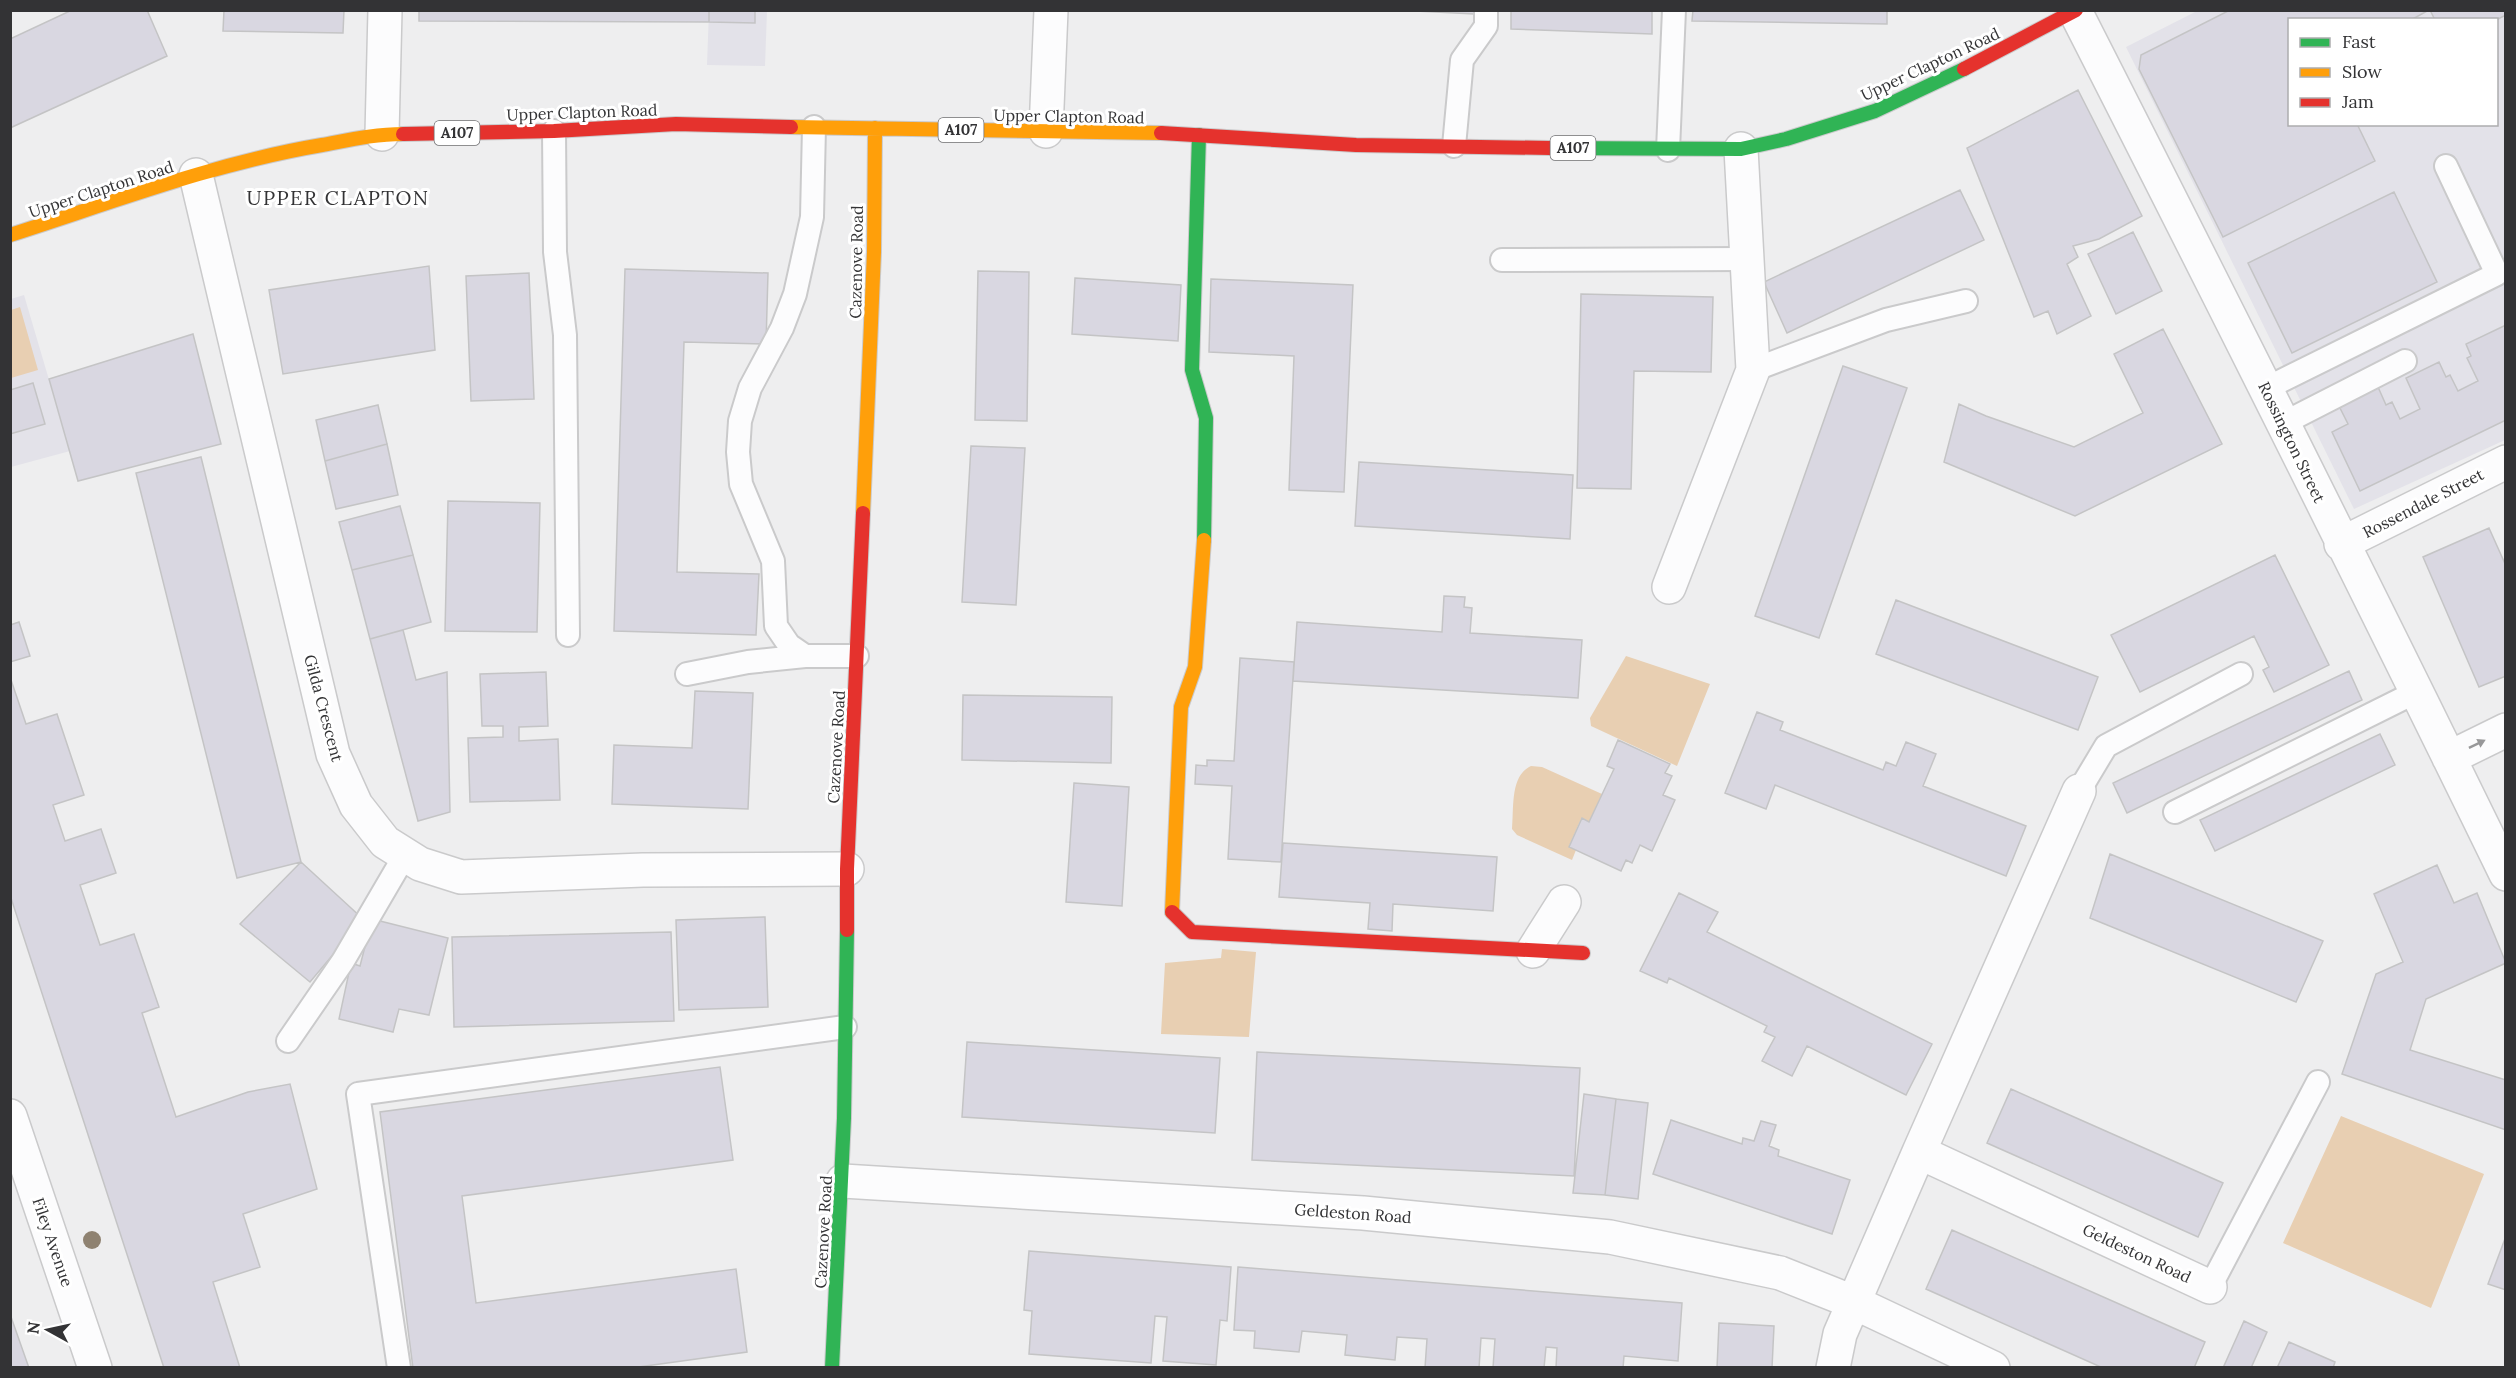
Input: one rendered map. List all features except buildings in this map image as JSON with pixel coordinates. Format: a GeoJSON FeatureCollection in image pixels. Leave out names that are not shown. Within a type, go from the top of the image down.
{"type":"FeatureCollection","features":[{"type":"Feature","properties":{"kind":"main road","name":"Upper Clapton Road"},"geometry":{"type":"LineString","coordinates":[[10,236],[196,175],[285,151],[382,134],[554,131],[676,124],[1199,135],[1322,144],[1668,150],[1741,149],[1786,139],[1875,111],[2076,11]]}},
{"type":"Feature","properties":{"kind":"main road","name":"Cazenove Road"},"geometry":{"type":"LineString","coordinates":[[832,1368],[843,1181],[848,966],[847,868],[874,252],[875,128]]}},
{"type":"Feature","properties":{"kind":"main road"},"geometry":{"type":"LineString","coordinates":[[1199,135],[1192,370],[1206,418],[1203,575],[1195,667],[1181,707],[1172,912],[1192,932],[1583,953]]}},
{"type":"Feature","properties":{"kind":"street"},"geometry":{"type":"LineString","coordinates":[[382,134],[385,10]]}},
{"type":"Feature","properties":{"kind":"street"},"geometry":{"type":"LineString","coordinates":[[1046,131],[1051,10]]}},
{"type":"Feature","properties":{"kind":"street","name":"Rossington Street"},"geometry":{"type":"LineString","coordinates":[[2076,11],[2267,388],[2341,544],[2505,874]]}},
{"type":"Feature","properties":{"kind":"street"},"geometry":{"type":"LineString","coordinates":[[1669,587],[1753,370],[1745,259],[1741,149]]}},
{"type":"Feature","properties":{"kind":"street","name":"Gilda Crescent"},"geometry":{"type":"LineString","coordinates":[[196,175],[333,754],[356,805],[385,842],[420,864],[461,877],[643,870],[847,868]]}},
{"type":"Feature","properties":{"kind":"street","name":"Rossendale Street"},"geometry":{"type":"LineString","coordinates":[[2341,544],[2505,462]]}},
{"type":"Feature","properties":{"kind":"street"},"geometry":{"type":"LineString","coordinates":[[2449,758],[2505,730]]}},
{"type":"Feature","properties":{"kind":"street"},"geometry":{"type":"LineString","coordinates":[[1833,1368],[1839,1334],[2079,791]]}},
{"type":"Feature","properties":{"kind":"street"},"geometry":{"type":"LineString","coordinates":[[1533,951],[1564,902]]}},
{"type":"Feature","properties":{"kind":"street","name":"Filey Avenue"},"geometry":{"type":"LineString","coordinates":[[10,1116],[95,1368]]}},
{"type":"Feature","properties":{"kind":"street","name":"Geldeston Road"},"geometry":{"type":"LineString","coordinates":[[1919,1152],[2210,1287]]}},
{"type":"Feature","properties":{"kind":"street","name":"Geldeston Road"},"geometry":{"type":"LineString","coordinates":[[843,1181],[1363,1213],[1610,1237],[1780,1273],[1853,1302],[1993,1368]]}},
{"type":"Feature","properties":{"kind":"lane"},"geometry":{"type":"LineString","coordinates":[[1454,146],[1462,60],[1486,26],[1486,10]]}},
{"type":"Feature","properties":{"kind":"lane"},"geometry":{"type":"LineString","coordinates":[[1668,150],[1674,10]]}},
{"type":"Feature","properties":{"kind":"lane"},"geometry":{"type":"LineString","coordinates":[[805,656],[789,645],[776,626],[773,561],[741,484],[738,452],[740,421],[750,388],[782,328],[795,294],[812,217],[814,127]]}},
{"type":"Feature","properties":{"kind":"lane"},"geometry":{"type":"LineString","coordinates":[[554,131],[555,252],[565,335],[568,635]]}},
{"type":"Feature","properties":{"kind":"lane"},"geometry":{"type":"LineString","coordinates":[[2267,388],[2497,274],[2446,166]]}},
{"type":"Feature","properties":{"kind":"lane"},"geometry":{"type":"LineString","coordinates":[[1502,260],[1745,259]]}},
{"type":"Feature","properties":{"kind":"lane"},"geometry":{"type":"LineString","coordinates":[[1753,370],[1886,320],[1966,301]]}},
{"type":"Feature","properties":{"kind":"lane"},"geometry":{"type":"LineString","coordinates":[[2284,423],[2405,361]]}},
{"type":"Feature","properties":{"kind":"lane"},"geometry":{"type":"LineString","coordinates":[[687,674],[748,662],[805,656],[857,656]]}},
{"type":"Feature","properties":{"kind":"lane"},"geometry":{"type":"LineString","coordinates":[[2079,791],[2106,746],[2241,674]]}},
{"type":"Feature","properties":{"kind":"lane"},"geometry":{"type":"LineString","coordinates":[[2175,812],[2416,692]]}},
{"type":"Feature","properties":{"kind":"lane"},"geometry":{"type":"LineString","coordinates":[[288,1041],[343,961],[405,855]]}},
{"type":"Feature","properties":{"kind":"lane"},"geometry":{"type":"LineString","coordinates":[[399,1368],[358,1094],[845,1027]]}},
{"type":"Feature","properties":{"kind":"lane","name":"Geldeston Road"},"geometry":{"type":"LineString","coordinates":[[2210,1287],[2318,1082]]}},
{"type":"Feature","properties":{"kind":"shaded area"},"geometry":{"type":"Polygon","coordinates":[[[709,11],[767,11],[765,66],[707,65],[709,11]]]}},
{"type":"Feature","properties":{"kind":"shaded area"},"geometry":{"type":"Polygon","coordinates":[[[2197,11],[2505,11],[2505,440],[2354,509],[2126,47],[2197,11]]]}},
{"type":"Feature","properties":{"kind":"shaded area"},"geometry":{"type":"Polygon","coordinates":[[[24,295],[70,451],[11,467],[11,299],[24,295]]]}},
{"type":"Feature","properties":{"kind":"shaded area"},"geometry":{"type":"Polygon","coordinates":[[[20,307],[38,370],[11,378],[11,310],[20,307]]]}},
{"type":"Feature","properties":{"kind":"shaded area"},"geometry":{"type":"Polygon","coordinates":[[[1626,656],[1710,684],[1677,766],[1591,726],[1590,718],[1626,656]]]}},
{"type":"Feature","properties":{"kind":"shaded area"},"geometry":{"type":"Polygon","coordinates":[[[1531,766],[1542,767],[1602,794],[1589,822],[1581,819],[1569,846],[1576,850],[1572,860],[1517,835],[1512,829],[1516,785],[1519,777],[1531,766]]]}},
{"type":"Feature","properties":{"kind":"shaded area"},"geometry":{"type":"Polygon","coordinates":[[[1222,949],[1256,952],[1249,1037],[1161,1034],[1165,963],[1221,958],[1222,949]]]}},
{"type":"Feature","properties":{"kind":"shaded area"},"geometry":{"type":"Polygon","coordinates":[[[2341,1116],[2484,1174],[2431,1308],[2283,1243],[2341,1116]]]}},
{"type":"Feature","properties":{"kind":"traffic: fast"},"geometry":{"type":"LineString","coordinates":[[1550,148],[1741,149],[1786,139],[1875,111],[1964,69]]}},
{"type":"Feature","properties":{"kind":"traffic: fast"},"geometry":{"type":"LineString","coordinates":[[1199,135],[1192,370],[1206,418],[1204,540]]}},
{"type":"Feature","properties":{"kind":"traffic: fast"},"geometry":{"type":"LineString","coordinates":[[832,1368],[844,1118],[847,930]]}},
{"type":"Feature","properties":{"kind":"traffic: slow"},"geometry":{"type":"LineString","coordinates":[[791,127],[1161,133]]}},
{"type":"Feature","properties":{"kind":"traffic: slow"},"geometry":{"type":"LineString","coordinates":[[863,513],[874,252],[875,128]]}},
{"type":"Feature","properties":{"kind":"traffic: slow"},"geometry":{"type":"LineString","coordinates":[[10,235],[164,184],[243,162],[352,139],[403,134]]}},
{"type":"Feature","properties":{"kind":"traffic: slow"},"geometry":{"type":"LineString","coordinates":[[1172,912],[1181,707],[1195,667],[1204,540]]}},
{"type":"Feature","properties":{"kind":"traffic: jam"},"geometry":{"type":"LineString","coordinates":[[1964,69],[2076,10]]}},
{"type":"Feature","properties":{"kind":"traffic: jam"},"geometry":{"type":"LineString","coordinates":[[403,134],[554,131],[676,124],[791,127]]}},
{"type":"Feature","properties":{"kind":"traffic: jam"},"geometry":{"type":"LineString","coordinates":[[1161,133],[1356,145],[1550,148]]}},
{"type":"Feature","properties":{"kind":"traffic: jam"},"geometry":{"type":"LineString","coordinates":[[847,930],[847,869],[863,513]]}},
{"type":"Feature","properties":{"kind":"traffic: jam"},"geometry":{"type":"LineString","coordinates":[[1172,912],[1192,932],[1583,953]]}},
{"type":"Feature","properties":{"kind":"district","name":"UPPER CLAPTON"},"geometry":{"type":"Point","coordinates":[338,198]}}]}
